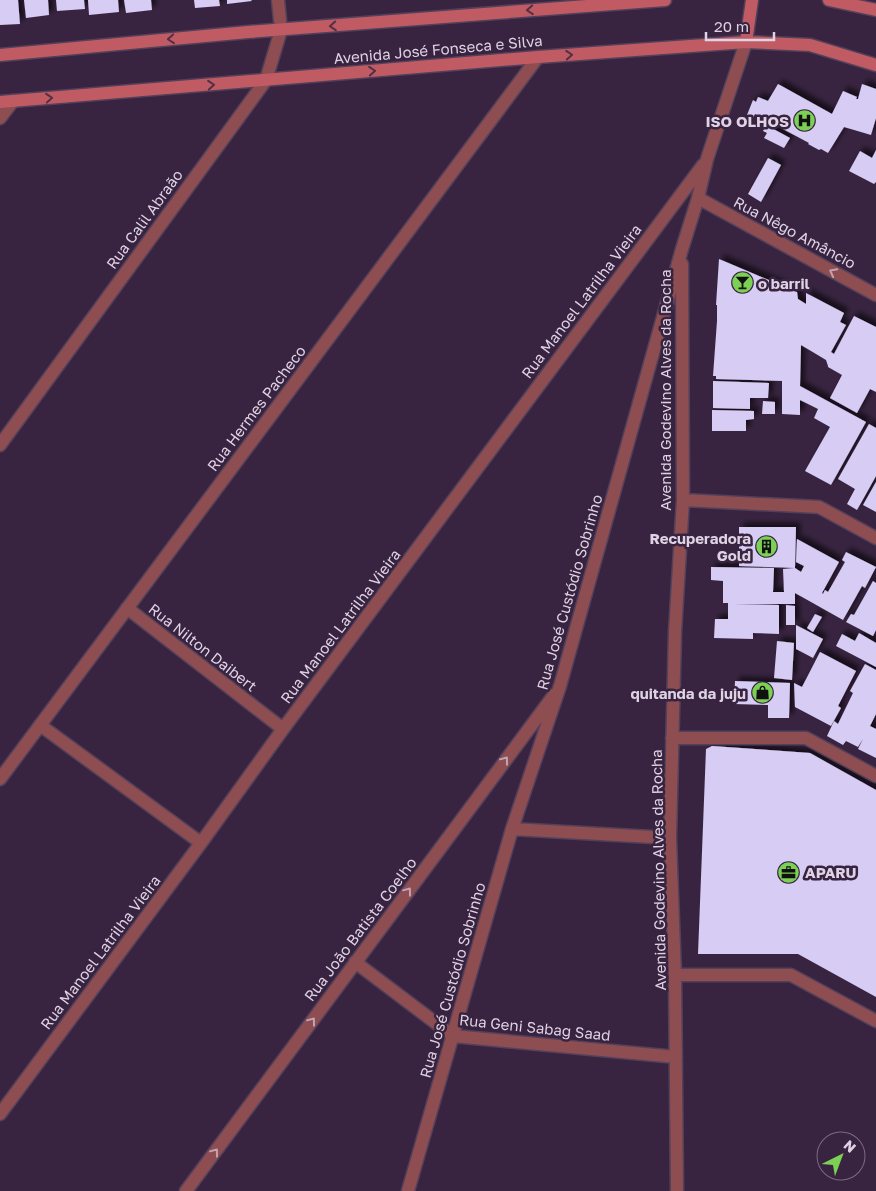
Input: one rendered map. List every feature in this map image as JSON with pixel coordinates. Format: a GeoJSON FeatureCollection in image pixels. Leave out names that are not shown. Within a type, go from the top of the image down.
{"type":"FeatureCollection","features":[{"type":"Feature","properties":{"kind":"main road","name":"Avenida José Fonseca e Silva"},"geometry":{"type":"LineString","coordinates":[[0,55],[281,30],[665,0]]}},
{"type":"Feature","properties":{"kind":"main road","name":"Rua José Custódio Sobrinho"},"geometry":{"type":"LineString","coordinates":[[746,42],[752,0]]}},
{"type":"Feature","properties":{"kind":"main road"},"geometry":{"type":"LineString","coordinates":[[829,0],[876,10]]}},
{"type":"Feature","properties":{"kind":"main road","name":"Avenida José Fonseca e Silva"},"geometry":{"type":"LineString","coordinates":[[6,102],[538,57],[746,42],[810,45],[876,65]]}},
{"type":"Feature","properties":{"kind":"street","name":"Rua Calil Abraão"},"geometry":{"type":"LineString","coordinates":[[0,445],[266,80],[281,30],[278,0]]}},
{"type":"Feature","properties":{"kind":"street","name":"Rua José Custódio Sobrinho"},"geometry":{"type":"LineString","coordinates":[[408,1191],[512,830],[560,686],[682,249],[698,198],[707,158],[746,42]]}},
{"type":"Feature","properties":{"kind":"street","name":"Rua Hermes Pacheco"},"geometry":{"type":"LineString","coordinates":[[0,779],[538,57]]}},
{"type":"Feature","properties":{"kind":"street"},"geometry":{"type":"LineString","coordinates":[[0,118],[6,102]]}},
{"type":"Feature","properties":{"kind":"street","name":"Rua Manoel Latrilha Vieira"},"geometry":{"type":"LineString","coordinates":[[0,1114],[707,158]]}},
{"type":"Feature","properties":{"kind":"street","name":"Rua Nêgo Amâncio"},"geometry":{"type":"LineString","coordinates":[[698,198],[876,295]]}},
{"type":"Feature","properties":{"kind":"street","name":"Avenida Godevino Alves da Rocha"},"geometry":{"type":"LineString","coordinates":[[677,1191],[675,976],[670,838],[675,632],[683,500],[682,249]]}},
{"type":"Feature","properties":{"kind":"street"},"geometry":{"type":"LineString","coordinates":[[683,500],[819,507],[876,538]]}},
{"type":"Feature","properties":{"kind":"street","name":"Rua Nilton Daibert"},"geometry":{"type":"LineString","coordinates":[[127,608],[283,729]]}},
{"type":"Feature","properties":{"kind":"street","name":"Rua João Batista Coelho"},"geometry":{"type":"LineString","coordinates":[[186,1191],[560,686]]}},
{"type":"Feature","properties":{"kind":"street"},"geometry":{"type":"LineString","coordinates":[[40,726],[201,843]]}},
{"type":"Feature","properties":{"kind":"street"},"geometry":{"type":"LineString","coordinates":[[672,738],[806,738],[876,776]]}},
{"type":"Feature","properties":{"kind":"street"},"geometry":{"type":"LineString","coordinates":[[512,830],[670,838]]}},
{"type":"Feature","properties":{"kind":"street","name":"Rua Geni Sabag Saad"},"geometry":{"type":"LineString","coordinates":[[355,962],[453,1036],[676,1057]]}},
{"type":"Feature","properties":{"kind":"street"},"geometry":{"type":"LineString","coordinates":[[675,976],[791,975],[876,1021]]}},
{"type":"Feature","properties":{"kind":"building"},"geometry":{"type":"Polygon","coordinates":[[[0,0],[18,0],[20,24],[0,25],[0,0]]]}},
{"type":"Feature","properties":{"kind":"building"},"geometry":{"type":"Polygon","coordinates":[[[24,0],[48,0],[49,15],[26,18],[24,0]]]}},
{"type":"Feature","properties":{"kind":"building"},"geometry":{"type":"Polygon","coordinates":[[[56,0],[84,0],[85,9],[57,11],[56,0]]]}},
{"type":"Feature","properties":{"kind":"building"},"geometry":{"type":"Polygon","coordinates":[[[88,0],[118,0],[119,12],[89,15],[88,0]]]}},
{"type":"Feature","properties":{"kind":"building"},"geometry":{"type":"Polygon","coordinates":[[[124,0],[151,0],[152,10],[126,13],[124,0]]]}},
{"type":"Feature","properties":{"kind":"building"},"geometry":{"type":"Polygon","coordinates":[[[194,0],[219,0],[220,6],[195,8],[194,0]]]}},
{"type":"Feature","properties":{"kind":"building"},"geometry":{"type":"Polygon","coordinates":[[[227,0],[251,0],[252,1],[227,4],[227,0]]]}},
{"type":"Feature","properties":{"kind":"building","name":"ISO OLHOS"},"geometry":{"type":"Polygon","coordinates":[[[778,84],[832,114],[843,91],[858,99],[862,84],[876,89],[876,118],[871,135],[844,127],[828,153],[821,149],[819,150],[755,114],[753,118],[747,115],[753,100],[756,102],[758,97],[768,101],[778,84]]]}},
{"type":"Feature","properties":{"kind":"building"},"geometry":{"type":"Polygon","coordinates":[[[766,125],[790,138],[784,148],[764,138],[767,133],[763,131],[766,125]]]}},
{"type":"Feature","properties":{"kind":"building"},"geometry":{"type":"Polygon","coordinates":[[[876,150],[876,182],[874,184],[849,171],[860,151],[872,158],[876,150]]]}},
{"type":"Feature","properties":{"kind":"building"},"geometry":{"type":"Polygon","coordinates":[[[768,158],[781,165],[761,202],[748,194],[768,158]]]}},
{"type":"Feature","properties":{"kind":"building"},"geometry":{"type":"Polygon","coordinates":[[[719,259],[797,292],[798,299],[806,304],[806,293],[844,313],[840,322],[846,325],[831,352],[834,354],[854,316],[876,327],[876,392],[870,389],[857,413],[830,398],[842,375],[828,367],[826,360],[801,345],[800,386],[866,422],[831,485],[805,471],[830,427],[814,418],[818,409],[800,400],[800,415],[782,414],[782,381],[716,379],[716,376],[713,376],[719,259]]]}},
{"type":"Feature","properties":{"kind":"building"},"geometry":{"type":"Polygon","coordinates":[[[713,381],[769,383],[768,398],[750,398],[750,409],[713,408],[713,381]]]}},
{"type":"Feature","properties":{"kind":"building"},"geometry":{"type":"Polygon","coordinates":[[[763,401],[775,402],[775,414],[762,414],[763,401]]]}},
{"type":"Feature","properties":{"kind":"building"},"geometry":{"type":"Polygon","coordinates":[[[712,410],[754,411],[754,419],[746,420],[746,431],[712,431],[712,410]]]}},
{"type":"Feature","properties":{"kind":"building"},"geometry":{"type":"Polygon","coordinates":[[[869,424],[876,428],[876,476],[857,510],[847,504],[855,489],[838,479],[869,424]]]}},
{"type":"Feature","properties":{"kind":"building"},"geometry":{"type":"Polygon","coordinates":[[[876,482],[876,512],[863,505],[876,482]]]}},
{"type":"Feature","properties":{"kind":"building","name":"Recuperadora Gold"},"geometry":{"type":"Polygon","coordinates":[[[739,527],[796,527],[795,568],[739,566],[739,527]]]}},
{"type":"Feature","properties":{"kind":"building"},"geometry":{"type":"Polygon","coordinates":[[[797,539],[839,562],[822,593],[823,594],[825,590],[828,592],[845,562],[842,560],[846,552],[876,567],[865,588],[862,586],[843,620],[795,593],[795,604],[733,604],[779,605],[779,634],[753,633],[753,639],[714,638],[715,619],[728,619],[728,603],[723,603],[723,581],[711,580],[711,567],[774,568],[773,592],[784,592],[783,569],[795,568],[801,572],[804,566],[796,562],[797,539]]]}},
{"type":"Feature","properties":{"kind":"building"},"geometry":{"type":"Polygon","coordinates":[[[873,581],[876,583],[876,630],[873,636],[846,622],[851,614],[854,615],[873,581]]]}},
{"type":"Feature","properties":{"kind":"building"},"geometry":{"type":"Polygon","coordinates":[[[786,605],[795,606],[795,625],[786,625],[786,605]]]}},
{"type":"Feature","properties":{"kind":"building"},"geometry":{"type":"Polygon","coordinates":[[[815,614],[822,617],[813,632],[807,628],[815,614]]]}},
{"type":"Feature","properties":{"kind":"building"},"geometry":{"type":"Polygon","coordinates":[[[796,625],[823,639],[813,658],[796,649],[796,625]]]}},
{"type":"Feature","properties":{"kind":"building"},"geometry":{"type":"Polygon","coordinates":[[[859,633],[876,643],[876,667],[836,646],[842,634],[855,641],[859,633]]]}},
{"type":"Feature","properties":{"kind":"building"},"geometry":{"type":"Polygon","coordinates":[[[777,641],[794,643],[792,680],[774,678],[777,641]]]}},
{"type":"Feature","properties":{"kind":"building"},"geometry":{"type":"Polygon","coordinates":[[[820,652],[856,671],[838,706],[841,708],[831,726],[795,707],[794,683],[802,687],[820,652]]]}},
{"type":"Feature","properties":{"kind":"building"},"geometry":{"type":"Polygon","coordinates":[[[865,664],[876,670],[876,714],[870,726],[876,729],[876,758],[858,749],[863,739],[858,747],[846,741],[843,745],[827,736],[834,721],[838,724],[853,693],[850,691],[865,664]]]}},
{"type":"Feature","properties":{"kind":"building","name":"quitanda da juju"},"geometry":{"type":"Polygon","coordinates":[[[735,681],[790,683],[789,718],[768,718],[768,705],[734,704],[735,681]]]}},
{"type":"Feature","properties":{"kind":"building","name":"APARU"},"geometry":{"type":"Polygon","coordinates":[[[712,746],[810,753],[876,790],[876,997],[798,954],[698,954],[706,749],[712,746]]]}},
{"type":"Feature","properties":{"kind":"place","name":"ISO OLHOS"},"geometry":{"type":"Point","coordinates":[805,121]}},
{"type":"Feature","properties":{"kind":"place","name":"o barril"},"geometry":{"type":"Point","coordinates":[742,283]}},
{"type":"Feature","properties":{"kind":"place","name":"Recuperadora Gold"},"geometry":{"type":"Point","coordinates":[767,547]}},
{"type":"Feature","properties":{"kind":"place","name":"quitanda da juju"},"geometry":{"type":"Point","coordinates":[762,693]}},
{"type":"Feature","properties":{"kind":"place","name":"APARU"},"geometry":{"type":"Point","coordinates":[789,872]}}]}
